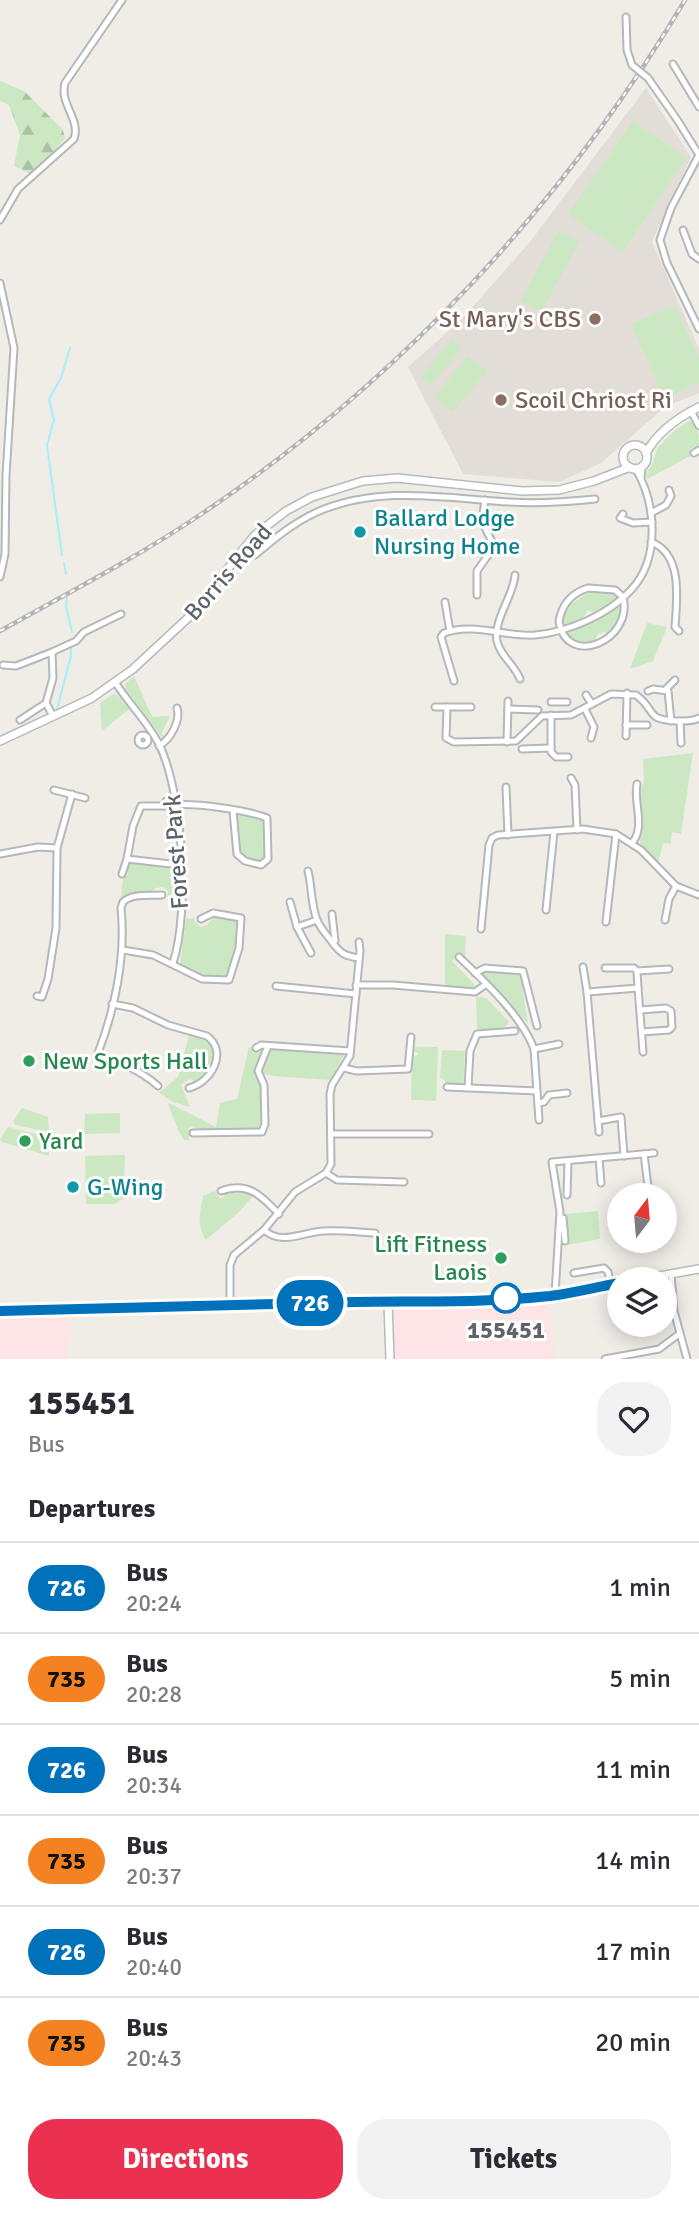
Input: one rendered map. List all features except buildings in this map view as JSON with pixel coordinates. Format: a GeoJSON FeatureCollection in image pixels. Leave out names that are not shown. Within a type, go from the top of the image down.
{"type":"FeatureCollection","features":[{"type":"Feature","properties":{"kind":"street"},"geometry":{"type":"LineString","coordinates":[[0,220],[18,190],[74,139],[75,125],[64,99],[65,83],[122,0]]}},
{"type":"Feature","properties":{"kind":"street"},"geometry":{"type":"LineString","coordinates":[[626,17],[627,50],[632,65],[648,78],[699,155],[667,216],[660,240],[667,263],[699,328]]}},
{"type":"Feature","properties":{"kind":"street"},"geometry":{"type":"LineString","coordinates":[[673,65],[699,107]]}},
{"type":"Feature","properties":{"kind":"street"},"geometry":{"type":"LineString","coordinates":[[683,230],[692,254],[699,259]]}},
{"type":"Feature","properties":{"kind":"street"},"geometry":{"type":"LineString","coordinates":[[0,283],[14,348],[6,475],[5,554],[0,577]]}},
{"type":"Feature","properties":{"kind":"street"},"geometry":{"type":"LineString","coordinates":[[646,453],[658,437],[695,409],[699,426]]}},
{"type":"Feature","properties":{"kind":"street"},"geometry":{"type":"LineString","coordinates":[[454,681],[441,637],[450,631],[477,629],[522,635],[561,630],[590,618],[632,589],[644,568],[651,541],[652,522],[648,498],[636,467],[624,458],[628,448],[658,437]]}},
{"type":"Feature","properties":{"kind":"street"},"geometry":{"type":"LineString","coordinates":[[636,467],[646,462],[646,453],[637,445]]}},
{"type":"Feature","properties":{"kind":"street","name":"Borris Road"},"geometry":{"type":"LineString","coordinates":[[605,476],[624,458]]}},
{"type":"Feature","properties":{"kind":"street","name":"Borris Road"},"geometry":{"type":"LineString","coordinates":[[0,741],[92,698],[146,659],[189,617],[248,542],[272,521],[312,496],[363,481],[397,478],[540,492],[571,488],[636,467]]}},
{"type":"Feature","properties":{"kind":"street"},"geometry":{"type":"LineString","coordinates":[[363,481],[366,498]]}},
{"type":"Feature","properties":{"kind":"street"},"geometry":{"type":"LineString","coordinates":[[651,513],[666,505],[671,496],[669,490]]}},
{"type":"Feature","properties":{"kind":"street"},"geometry":{"type":"LineString","coordinates":[[254,555],[305,518],[331,507],[366,498],[416,494],[544,503],[595,499]]}},
{"type":"Feature","properties":{"kind":"street"},"geometry":{"type":"LineString","coordinates":[[477,594],[477,571],[492,551],[492,542],[482,521],[485,500]]}},
{"type":"Feature","properties":{"kind":"street"},"geometry":{"type":"LineString","coordinates":[[623,514],[620,518],[627,522],[652,522]]}},
{"type":"Feature","properties":{"kind":"street"},"geometry":{"type":"LineString","coordinates":[[651,541],[659,545],[673,566],[676,584],[675,627],[679,631]]}},
{"type":"Feature","properties":{"kind":"street"},"geometry":{"type":"LineString","coordinates":[[515,575],[497,633],[498,643],[520,680]]}},
{"type":"Feature","properties":{"kind":"street"},"geometry":{"type":"LineString","coordinates":[[603,588],[615,590],[623,597],[625,609],[621,625],[609,638],[586,646],[567,640],[559,621],[562,609],[571,597],[579,591],[603,588]]}},
{"type":"Feature","properties":{"kind":"street"},"geometry":{"type":"LineString","coordinates":[[445,602],[450,631]]}},
{"type":"Feature","properties":{"kind":"street"},"geometry":{"type":"LineString","coordinates":[[3,666],[16,666],[52,652],[121,614]]}},
{"type":"Feature","properties":{"kind":"street"},"geometry":{"type":"LineString","coordinates":[[20,720],[46,703],[53,678],[52,652]]}},
{"type":"Feature","properties":{"kind":"street"},"geometry":{"type":"LineString","coordinates":[[648,691],[666,689],[675,680]]}},
{"type":"Feature","properties":{"kind":"street","name":"Forest Park"},"geometry":{"type":"LineString","coordinates":[[115,682],[159,746],[168,771],[181,844],[182,907],[173,963]]}},
{"type":"Feature","properties":{"kind":"street"},"geometry":{"type":"LineString","coordinates":[[666,689],[671,721]]}},
{"type":"Feature","properties":{"kind":"street"},"geometry":{"type":"LineString","coordinates":[[626,736],[627,693]]}},
{"type":"Feature","properties":{"kind":"street"},"geometry":{"type":"LineString","coordinates":[[447,707],[448,741],[516,741],[542,716],[571,715],[611,694],[627,693],[640,698],[658,719],[665,722],[699,718]]}},
{"type":"Feature","properties":{"kind":"street"},"geometry":{"type":"LineString","coordinates":[[586,695],[592,704]]}},
{"type":"Feature","properties":{"kind":"street"},"geometry":{"type":"LineString","coordinates":[[507,742],[508,701]]}},
{"type":"Feature","properties":{"kind":"street"},"geometry":{"type":"LineString","coordinates":[[551,702],[564,702],[561,715]]}},
{"type":"Feature","properties":{"kind":"street"},"geometry":{"type":"LineString","coordinates":[[46,703],[53,716]]}},
{"type":"Feature","properties":{"kind":"street"},"geometry":{"type":"LineString","coordinates":[[435,707],[471,707]]}},
{"type":"Feature","properties":{"kind":"street"},"geometry":{"type":"LineString","coordinates":[[159,746],[166,741],[178,717],[177,708]]}},
{"type":"Feature","properties":{"kind":"street"},"geometry":{"type":"LineString","coordinates":[[508,709],[538,710]]}},
{"type":"Feature","properties":{"kind":"street"},"geometry":{"type":"LineString","coordinates":[[585,709],[594,727],[591,738]]}},
{"type":"Feature","properties":{"kind":"street"},"geometry":{"type":"LineString","coordinates":[[551,715],[551,748],[554,756],[568,757]]}},
{"type":"Feature","properties":{"kind":"street"},"geometry":{"type":"LineString","coordinates":[[680,721],[681,743]]}},
{"type":"Feature","properties":{"kind":"street"},"geometry":{"type":"LineString","coordinates":[[626,725],[647,725]]}},
{"type":"Feature","properties":{"kind":"street"},"geometry":{"type":"LineString","coordinates":[[522,749],[551,748]]}},
{"type":"Feature","properties":{"kind":"street"},"geometry":{"type":"LineString","coordinates":[[571,778],[575,785],[577,830]]}},
{"type":"Feature","properties":{"kind":"street"},"geometry":{"type":"LineString","coordinates":[[632,843],[638,834],[637,784]]}},
{"type":"Feature","properties":{"kind":"street"},"geometry":{"type":"LineString","coordinates":[[506,787],[508,835]]}},
{"type":"Feature","properties":{"kind":"street"},"geometry":{"type":"LineString","coordinates":[[54,790],[85,798]]}},
{"type":"Feature","properties":{"kind":"street"},"geometry":{"type":"LineString","coordinates":[[37,996],[42,997],[48,979],[56,928],[57,848],[72,794]]}},
{"type":"Feature","properties":{"kind":"street"},"geometry":{"type":"LineString","coordinates":[[122,874],[135,819],[141,806],[165,806],[166,801]]}},
{"type":"Feature","properties":{"kind":"street"},"geometry":{"type":"LineString","coordinates":[[175,805],[204,806],[233,811],[267,818],[268,859],[261,865],[246,861],[237,854],[233,811]]}},
{"type":"Feature","properties":{"kind":"street"},"geometry":{"type":"LineString","coordinates":[[481,929],[490,841],[494,836],[577,830],[616,834],[632,843],[676,886],[699,895]]}},
{"type":"Feature","properties":{"kind":"street"},"geometry":{"type":"LineString","coordinates":[[547,911],[554,832]]}},
{"type":"Feature","properties":{"kind":"street"},"geometry":{"type":"LineString","coordinates":[[606,922],[616,834]]}},
{"type":"Feature","properties":{"kind":"street"},"geometry":{"type":"LineString","coordinates":[[0,854],[38,847],[57,848]]}},
{"type":"Feature","properties":{"kind":"street"},"geometry":{"type":"LineString","coordinates":[[127,859],[180,865]]}},
{"type":"Feature","properties":{"kind":"street"},"geometry":{"type":"LineString","coordinates":[[309,871],[317,920],[344,956],[359,958]]}},
{"type":"Feature","properties":{"kind":"street"},"geometry":{"type":"LineString","coordinates":[[665,920],[669,899],[676,886]]}},
{"type":"Feature","properties":{"kind":"street"},"geometry":{"type":"LineString","coordinates":[[158,1086],[130,1068],[98,1055],[123,950],[123,902],[132,896],[162,895]]}},
{"type":"Feature","properties":{"kind":"street"},"geometry":{"type":"LineString","coordinates":[[290,902],[297,927],[311,953]]}},
{"type":"Feature","properties":{"kind":"street"},"geometry":{"type":"LineString","coordinates":[[123,950],[153,955],[196,977],[229,980],[239,948],[241,918],[214,913],[201,919]]}},
{"type":"Feature","properties":{"kind":"street"},"geometry":{"type":"LineString","coordinates":[[332,914],[333,943]]}},
{"type":"Feature","properties":{"kind":"street"},"geometry":{"type":"LineString","coordinates":[[297,927],[317,920]]}},
{"type":"Feature","properties":{"kind":"street"},"geometry":{"type":"LineString","coordinates":[[230,1305],[232,1259],[264,1230],[295,1192],[326,1174],[331,1164],[331,1089],[344,1068],[350,1051],[359,942]]}},
{"type":"Feature","properties":{"kind":"street"},"geometry":{"type":"LineString","coordinates":[[458,957],[518,1018],[534,1049],[539,1120]]}},
{"type":"Feature","properties":{"kind":"street"},"geometry":{"type":"LineString","coordinates":[[583,967],[599,1132]]}},
{"type":"Feature","properties":{"kind":"street"},"geometry":{"type":"LineString","coordinates":[[475,973],[485,968],[523,971],[537,1026]]}},
{"type":"Feature","properties":{"kind":"street"},"geometry":{"type":"LineString","coordinates":[[605,968],[669,970]]}},
{"type":"Feature","properties":{"kind":"street"},"geometry":{"type":"LineString","coordinates":[[637,971],[643,1052]]}},
{"type":"Feature","properties":{"kind":"street"},"geometry":{"type":"LineString","coordinates":[[356,985],[393,985],[475,992],[485,985]]}},
{"type":"Feature","properties":{"kind":"street"},"geometry":{"type":"LineString","coordinates":[[276,986],[356,994]]}},
{"type":"Feature","properties":{"kind":"street"},"geometry":{"type":"LineString","coordinates":[[587,992],[638,988]]}},
{"type":"Feature","properties":{"kind":"street"},"geometry":{"type":"LineString","coordinates":[[112,1004],[134,1008],[168,1025],[211,1040],[217,1051],[213,1069],[202,1083],[189,1088]]}},
{"type":"Feature","properties":{"kind":"street"},"geometry":{"type":"LineString","coordinates":[[640,1010],[666,1008],[671,1011],[672,1018],[672,1027],[668,1030],[642,1032]]}},
{"type":"Feature","properties":{"kind":"street"},"geometry":{"type":"LineString","coordinates":[[468,1088],[470,1051],[477,1034],[515,1031]]}},
{"type":"Feature","properties":{"kind":"street"},"geometry":{"type":"LineString","coordinates":[[344,1068],[351,1071],[405,1070],[409,1065],[411,1037]]}},
{"type":"Feature","properties":{"kind":"street"},"geometry":{"type":"LineString","coordinates":[[534,1049],[559,1044]]}},
{"type":"Feature","properties":{"kind":"street"},"geometry":{"type":"LineString","coordinates":[[256,1048],[261,1045],[350,1051]]}},
{"type":"Feature","properties":{"kind":"street"},"geometry":{"type":"LineString","coordinates":[[193,1133],[262,1132],[265,1124],[264,1085],[258,1071],[268,1046]]}},
{"type":"Feature","properties":{"kind":"street"},"geometry":{"type":"LineString","coordinates":[[447,1087],[537,1091]]}},
{"type":"Feature","properties":{"kind":"street"},"geometry":{"type":"LineString","coordinates":[[538,1103],[544,1102],[549,1095],[567,1093]]}},
{"type":"Feature","properties":{"kind":"street"},"geometry":{"type":"LineString","coordinates":[[598,1121],[621,1118],[624,1156]]}},
{"type":"Feature","properties":{"kind":"street"},"geometry":{"type":"LineString","coordinates":[[331,1134],[429,1134]]}},
{"type":"Feature","properties":{"kind":"street"},"geometry":{"type":"LineString","coordinates":[[565,1241],[552,1162],[654,1153]]}},
{"type":"Feature","properties":{"kind":"street"},"geometry":{"type":"LineString","coordinates":[[645,1154],[648,1183]]}},
{"type":"Feature","properties":{"kind":"street"},"geometry":{"type":"LineString","coordinates":[[599,1158],[601,1183]]}},
{"type":"Feature","properties":{"kind":"street"},"geometry":{"type":"LineString","coordinates":[[567,1195],[568,1161]]}},
{"type":"Feature","properties":{"kind":"street"},"geometry":{"type":"LineString","coordinates":[[326,1174],[337,1180],[404,1182]]}},
{"type":"Feature","properties":{"kind":"street"},"geometry":{"type":"LineString","coordinates":[[221,1191],[255,1191],[279,1214]]}},
{"type":"Feature","properties":{"kind":"street"},"geometry":{"type":"LineString","coordinates":[[555,1295],[564,1218]]}},
{"type":"Feature","properties":{"kind":"street"},"geometry":{"type":"LineString","coordinates":[[264,1230],[275,1237],[295,1237],[325,1231],[375,1233]]}},
{"type":"Feature","properties":{"kind":"street"},"geometry":{"type":"LineString","coordinates":[[574,1273],[604,1268],[607,1271]]}},
{"type":"Feature","properties":{"kind":"street"},"geometry":{"type":"LineString","coordinates":[[677,1273],[699,1269]]}},
{"type":"Feature","properties":{"kind":"street"},"geometry":{"type":"LineString","coordinates":[[0,1311],[375,1301],[388,1303],[555,1295],[607,1285]]}},
{"type":"Feature","properties":{"kind":"street"},"geometry":{"type":"LineString","coordinates":[[388,1303],[390,1359]]}},
{"type":"Feature","properties":{"kind":"street"},"geometry":{"type":"LineString","coordinates":[[677,1322],[687,1359]]}},
{"type":"Feature","properties":{"kind":"street"},"geometry":{"type":"LineString","coordinates":[[605,1359],[628,1357],[659,1349],[680,1334]]}},
{"type":"Feature","properties":{"kind":"shaded area"},"geometry":{"type":"Polygon","coordinates":[[[646,88],[691,157],[652,242],[699,349],[699,393],[665,407],[601,463],[559,482],[463,474],[408,367],[462,319],[529,243],[646,88]]]}},
{"type":"Feature","properties":{"kind":"shaded area"},"geometry":{"type":"Polygon","coordinates":[[[548,1304],[556,1359],[392,1359],[390,1315],[397,1308],[548,1304]]]}},
{"type":"Feature","properties":{"kind":"shaded area"},"geometry":{"type":"Polygon","coordinates":[[[71,1315],[67,1359],[0,1359],[0,1316],[71,1315]]]}},
{"type":"Feature","properties":{"kind":"green space"},"geometry":{"type":"Polygon","coordinates":[[[0,81],[24,91],[63,130],[65,138],[50,157],[31,174],[14,166],[20,135],[9,105],[0,101],[0,81]]]}},
{"type":"Feature","properties":{"kind":"green space"},"geometry":{"type":"Polygon","coordinates":[[[633,121],[687,158],[622,252],[568,214],[633,121]]]}},
{"type":"Feature","properties":{"kind":"green space"},"geometry":{"type":"Polygon","coordinates":[[[559,230],[580,241],[541,312],[520,301],[559,230]]]}},
{"type":"Feature","properties":{"kind":"green space"},"geometry":{"type":"Polygon","coordinates":[[[675,305],[699,358],[699,383],[664,399],[631,324],[675,305]]]}},
{"type":"Feature","properties":{"kind":"green space"},"geometry":{"type":"Polygon","coordinates":[[[452,339],[462,348],[431,385],[421,377],[452,339]]]}},
{"type":"Feature","properties":{"kind":"green space"},"geometry":{"type":"Polygon","coordinates":[[[468,356],[487,371],[453,412],[434,397],[468,356]]]}},
{"type":"Feature","properties":{"kind":"green space"},"geometry":{"type":"Polygon","coordinates":[[[689,421],[697,428],[699,438],[699,445],[690,449],[692,455],[647,479],[646,473],[653,463],[657,448],[675,430],[689,421]]]}},
{"type":"Feature","properties":{"kind":"green space"},"geometry":{"type":"Polygon","coordinates":[[[590,591],[616,592],[618,598],[594,612],[588,610],[583,618],[565,625],[563,620],[570,605],[590,591]]]}},
{"type":"Feature","properties":{"kind":"green space"},"geometry":{"type":"Polygon","coordinates":[[[619,603],[624,606],[618,625],[609,634],[604,632],[597,635],[596,640],[585,641],[578,641],[568,635],[569,630],[589,621],[596,622],[599,615],[619,603]]]}},
{"type":"Feature","properties":{"kind":"green space"},"geometry":{"type":"Polygon","coordinates":[[[647,623],[667,627],[653,661],[630,669],[647,623]]]}},
{"type":"Feature","properties":{"kind":"green space"},"geometry":{"type":"Polygon","coordinates":[[[134,676],[152,717],[170,716],[161,734],[165,736],[163,739],[126,689],[125,684],[134,676]]]}},
{"type":"Feature","properties":{"kind":"green space"},"geometry":{"type":"Polygon","coordinates":[[[113,694],[129,709],[102,731],[100,703],[113,694]]]}},
{"type":"Feature","properties":{"kind":"green space"},"geometry":{"type":"Polygon","coordinates":[[[693,753],[681,834],[672,832],[671,844],[663,843],[658,863],[640,844],[638,794],[644,782],[643,759],[693,753]]]}},
{"type":"Feature","properties":{"kind":"green space"},"geometry":{"type":"Polygon","coordinates":[[[240,814],[265,820],[266,856],[263,861],[251,860],[239,853],[236,818],[240,814]]]}},
{"type":"Feature","properties":{"kind":"green space"},"geometry":{"type":"Polygon","coordinates":[[[129,862],[174,868],[177,898],[169,897],[163,887],[156,888],[148,895],[133,893],[121,898],[123,878],[128,875],[129,862]]]}},
{"type":"Feature","properties":{"kind":"green space"},"geometry":{"type":"Polygon","coordinates":[[[214,917],[234,919],[239,924],[237,948],[228,978],[197,974],[180,965],[186,919],[194,918],[201,927],[214,917]]]}},
{"type":"Feature","properties":{"kind":"green space"},"geometry":{"type":"Polygon","coordinates":[[[445,934],[466,936],[465,959],[459,954],[452,961],[475,985],[473,988],[445,986],[445,934]]]}},
{"type":"Feature","properties":{"kind":"green space"},"geometry":{"type":"Polygon","coordinates":[[[486,970],[520,974],[528,1024],[480,972],[486,970]]]}},
{"type":"Feature","properties":{"kind":"green space"},"geometry":{"type":"Polygon","coordinates":[[[476,997],[486,998],[509,1022],[503,1030],[477,1029],[476,997]]]}},
{"type":"Feature","properties":{"kind":"green space"},"geometry":{"type":"Polygon","coordinates":[[[189,1035],[206,1039],[214,1049],[211,1068],[199,1083],[189,1079],[181,1085],[190,1107],[173,1102],[159,1093],[178,1077],[189,1035]]]}},
{"type":"Feature","properties":{"kind":"green space"},"geometry":{"type":"Polygon","coordinates":[[[249,1047],[256,1052],[263,1048],[255,1072],[262,1085],[261,1127],[254,1131],[202,1130],[189,1126],[189,1140],[184,1140],[167,1102],[216,1127],[220,1103],[237,1099],[249,1047]]]}},
{"type":"Feature","properties":{"kind":"green space"},"geometry":{"type":"Polygon","coordinates":[[[413,1047],[438,1047],[436,1101],[411,1100],[412,1057],[418,1055],[413,1051],[413,1047]]]}},
{"type":"Feature","properties":{"kind":"green space"},"geometry":{"type":"Polygon","coordinates":[[[271,1048],[344,1055],[330,1080],[273,1076],[262,1073],[271,1048]]]}},
{"type":"Feature","properties":{"kind":"green space"},"geometry":{"type":"Polygon","coordinates":[[[442,1050],[465,1051],[463,1086],[448,1085],[440,1078],[442,1050]]]}},
{"type":"Feature","properties":{"kind":"green space","name":"Yard"},"geometry":{"type":"Polygon","coordinates":[[[22,1108],[48,1117],[49,1132],[15,1125],[13,1121],[22,1108]]]}},
{"type":"Feature","properties":{"kind":"green space"},"geometry":{"type":"Polygon","coordinates":[[[120,1113],[120,1133],[84,1134],[85,1114],[120,1113]]]}},
{"type":"Feature","properties":{"kind":"green space","name":"Yard"},"geometry":{"type":"Polygon","coordinates":[[[8,1127],[45,1136],[49,1139],[49,1156],[2,1142],[0,1140],[8,1127]]]}},
{"type":"Feature","properties":{"kind":"green space"},"geometry":{"type":"Polygon","coordinates":[[[125,1155],[124,1179],[128,1180],[127,1197],[114,1204],[86,1204],[85,1156],[125,1155]]]}},
{"type":"Feature","properties":{"kind":"green space"},"geometry":{"type":"Polygon","coordinates":[[[214,1191],[220,1198],[223,1198],[226,1192],[245,1191],[253,1196],[206,1240],[200,1223],[201,1208],[203,1196],[214,1191]]]}},
{"type":"Feature","properties":{"kind":"green space"},"geometry":{"type":"Polygon","coordinates":[[[598,1211],[600,1239],[568,1245],[566,1214],[598,1211]]]}},
{"type":"Feature","properties":{"kind":"waterway"},"geometry":{"type":"LineString","coordinates":[[62,555],[47,445],[54,420],[49,399],[61,378],[70,348]]}},
{"type":"Feature","properties":{"kind":"waterway"},"geometry":{"type":"LineString","coordinates":[[64,563],[66,574]]}},
{"type":"Feature","properties":{"kind":"waterway"},"geometry":{"type":"LineString","coordinates":[[67,598],[66,606],[72,632]]}},
{"type":"Feature","properties":{"kind":"waterway"},"geometry":{"type":"LineString","coordinates":[[57,709],[71,649]]}},
{"type":"Feature","properties":{"kind":"railway"},"geometry":{"type":"LineString","coordinates":[[0,631],[124,562],[197,517],[270,465],[340,409],[407,349],[470,286],[529,219],[585,149],[637,76],[685,0]]}},
{"type":"Feature","properties":{"kind":"bus line","name":"726"},"geometry":{"type":"LineString","coordinates":[[0,1311],[455,1301],[550,1296],[607,1286]]}},
{"type":"Feature","properties":{"kind":"place","name":"St Mary's CBS"},"geometry":{"type":"Point","coordinates":[595,319]}},
{"type":"Feature","properties":{"kind":"place","name":"Scoil Chriost Ri"},"geometry":{"type":"Point","coordinates":[501,400]}},
{"type":"Feature","properties":{"kind":"place","name":"Ballard Lodge Nursing Home"},"geometry":{"type":"Point","coordinates":[360,532]}},
{"type":"Feature","properties":{"kind":"place","name":"New Sports Hall"},"geometry":{"type":"Point","coordinates":[29,1061]}},
{"type":"Feature","properties":{"kind":"place","name":"Yard"},"geometry":{"type":"Point","coordinates":[25,1141]}},
{"type":"Feature","properties":{"kind":"place","name":"G-Wing"},"geometry":{"type":"Point","coordinates":[73,1187]}},
{"type":"Feature","properties":{"kind":"place","name":"Lift Fitness Laois"},"geometry":{"type":"Point","coordinates":[501,1258]}},
{"type":"Feature","properties":{"kind":"place","name":"155451"},"geometry":{"type":"Point","coordinates":[506,1298]}}]}
